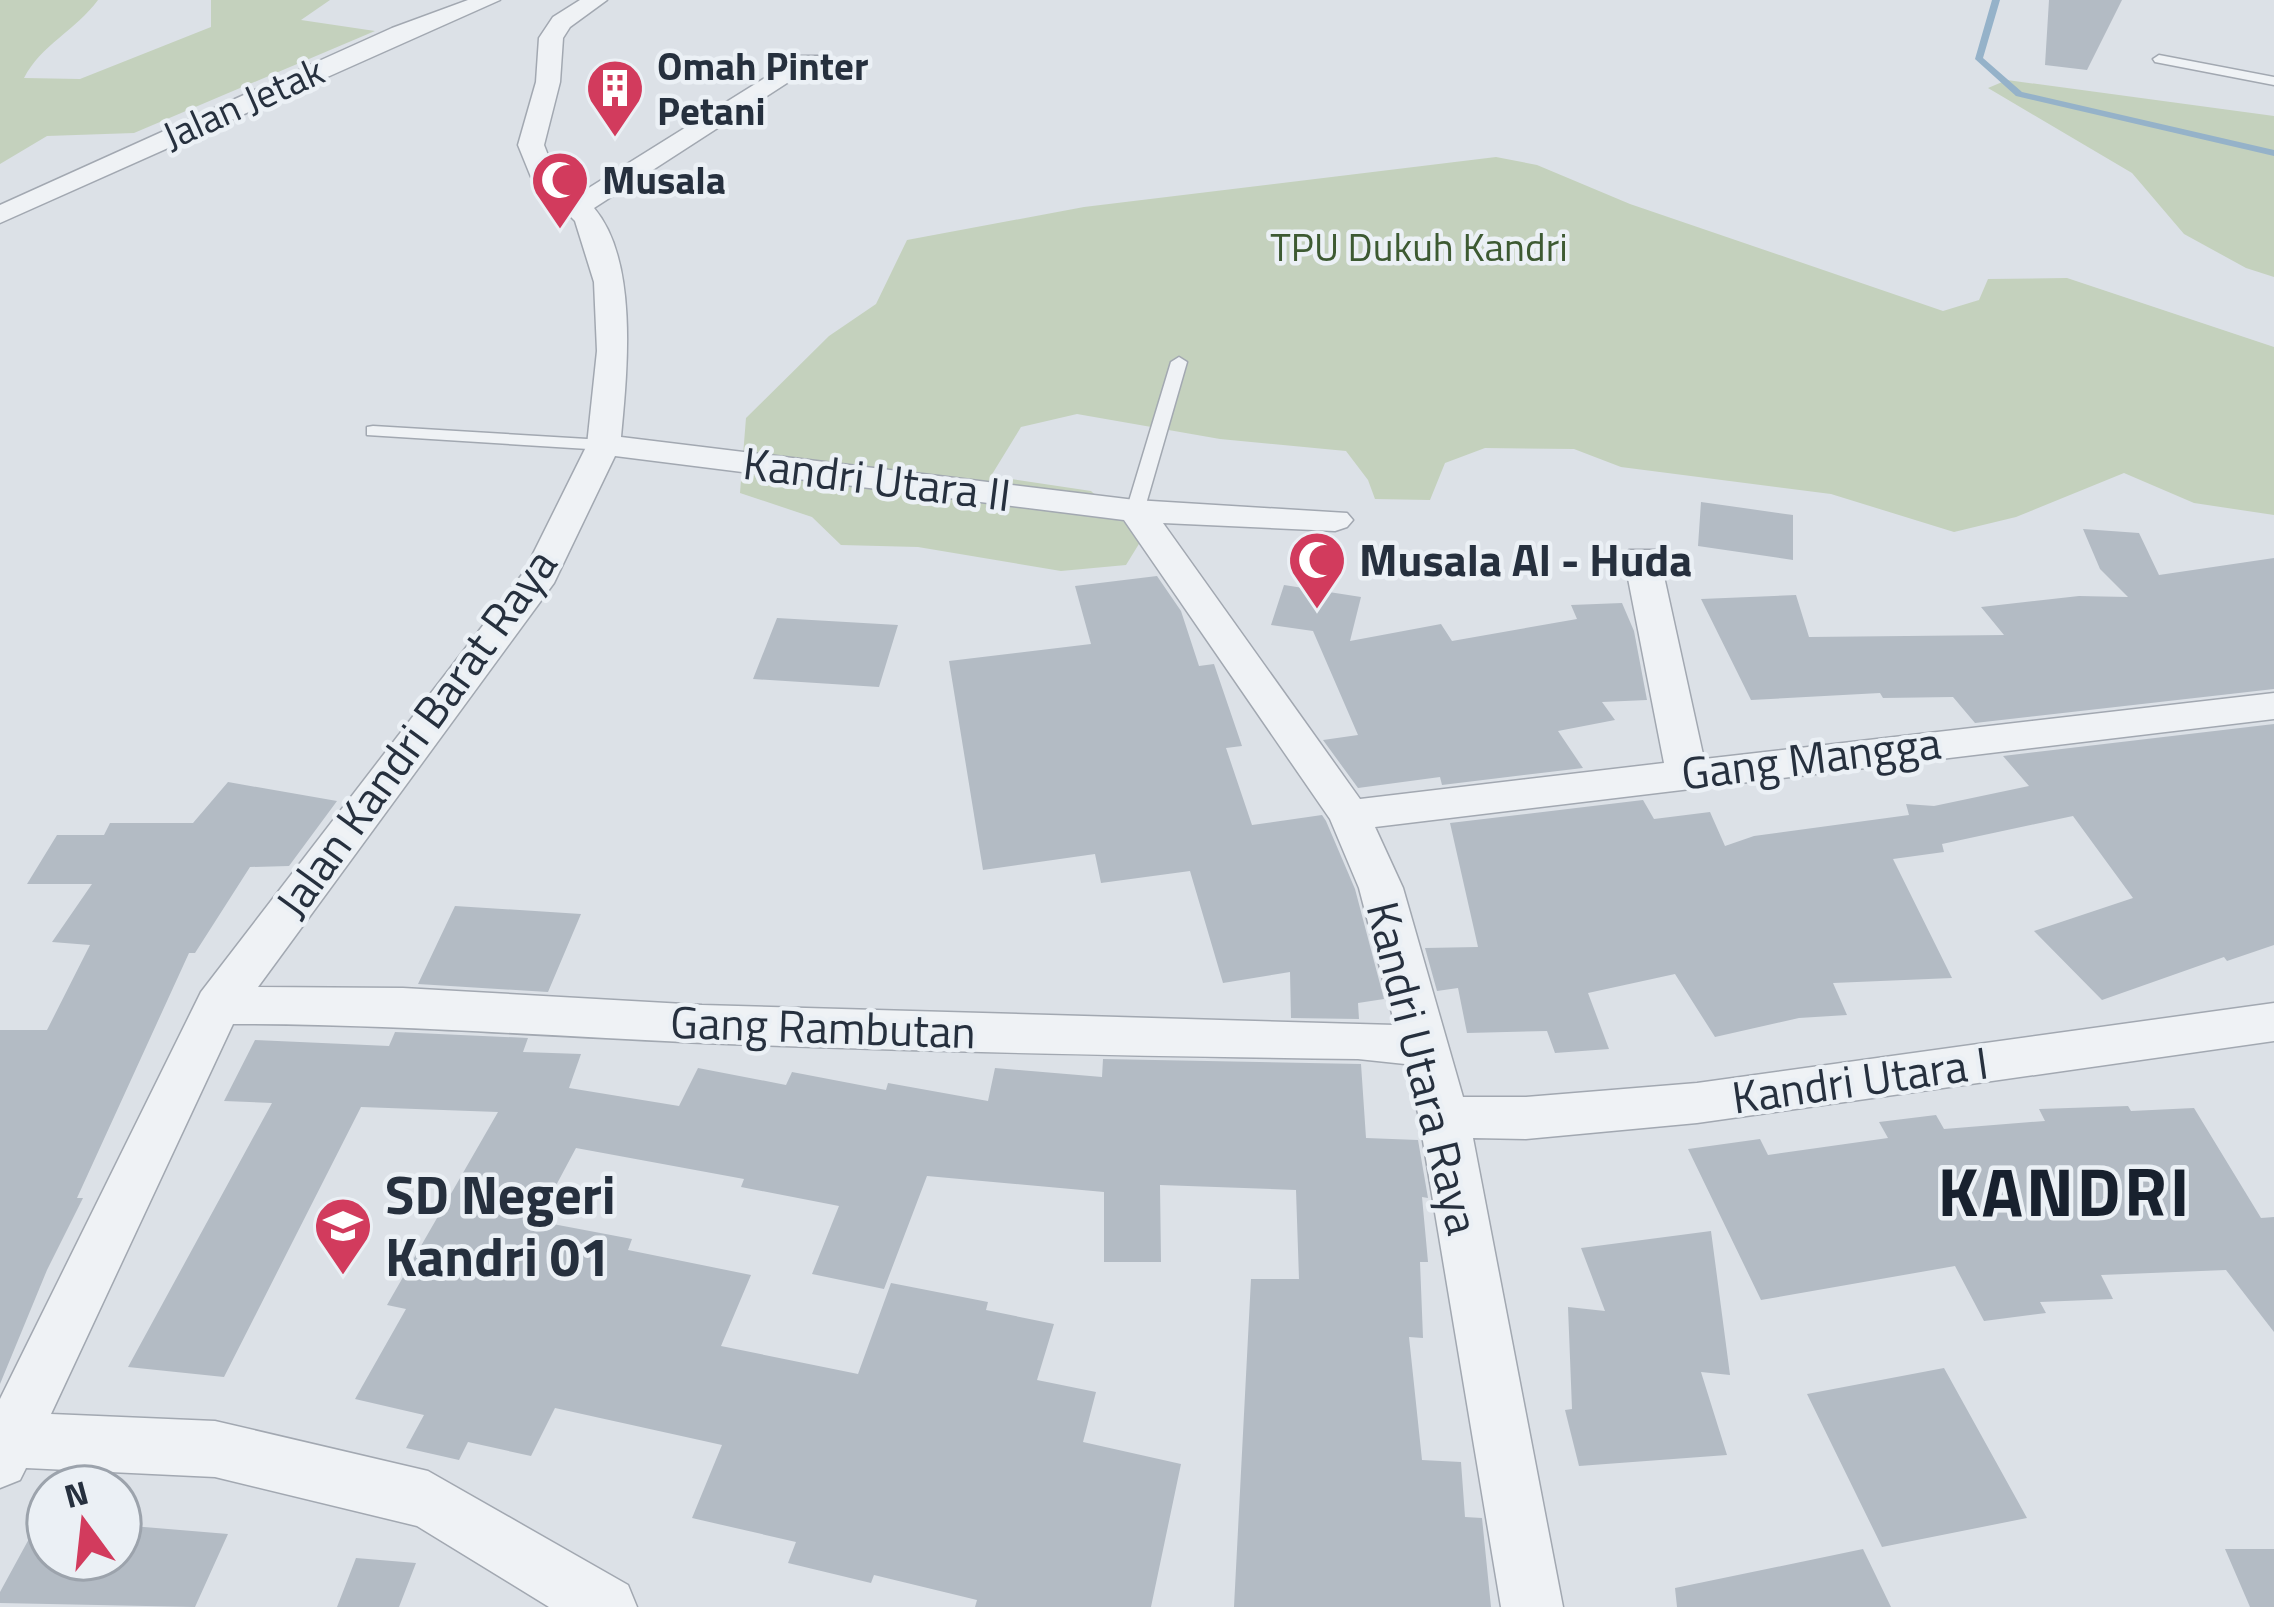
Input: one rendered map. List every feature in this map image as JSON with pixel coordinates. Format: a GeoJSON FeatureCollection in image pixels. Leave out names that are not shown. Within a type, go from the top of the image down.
{"type":"FeatureCollection","features":[{"type":"Feature","properties":{"kind":"street","name":"Jalan Jetak"},"geometry":{"type":"LineString","coordinates":[[0,215],[316,70],[490,0]]}},
{"type":"Feature","properties":{"kind":"street","name":"Jalan Kandri Barat Raya"},"geometry":{"type":"LineString","coordinates":[[5,1450],[218,1005],[541,575],[604,445],[614,351],[609,282],[588,218],[541,171],[531,145],[548,82],[550,38],[561,22],[596,0]]}},
{"type":"Feature","properties":{"kind":"street"},"geometry":{"type":"LineString","coordinates":[[578,206],[809,61]]}},
{"type":"Feature","properties":{"kind":"street","name":"Kandri Utara II"},"geometry":{"type":"LineString","coordinates":[[604,445],[1140,516],[1335,520]]}},
{"type":"Feature","properties":{"kind":"street","name":"Kandri Utara Raya"},"geometry":{"type":"LineString","coordinates":[[1140,516],[1349,815],[1381,888],[1444,1117],[1532,1607]]}},
{"type":"Feature","properties":{"kind":"street"},"geometry":{"type":"LineString","coordinates":[[1642,558],[1686,772]]}},
{"type":"Feature","properties":{"kind":"street","name":"Gang Mangga"},"geometry":{"type":"LineString","coordinates":[[1349,815],[2274,706]]}},
{"type":"Feature","properties":{"kind":"street","name":"Gang Rambutan"},"geometry":{"type":"LineString","coordinates":[[218,1005],[403,1006],[702,1024],[1358,1040],[1428,1047]]}},
{"type":"Feature","properties":{"kind":"street","name":"Kandri Utara I"},"geometry":{"type":"LineString","coordinates":[[1444,1117],[1526,1118],[1697,1103],[2274,1022]]}},
{"type":"Feature","properties":{"kind":"street"},"geometry":{"type":"LineString","coordinates":[[5,1450],[215,1449],[428,1500],[606,1607]]}},
{"type":"Feature","properties":{"kind":"lane"},"geometry":{"type":"LineString","coordinates":[[2159,59],[2274,81]]}},
{"type":"Feature","properties":{"kind":"lane"},"geometry":{"type":"LineString","coordinates":[[1140,516],[1179,362]]}},
{"type":"Feature","properties":{"kind":"lane"},"geometry":{"type":"LineString","coordinates":[[373,430],[604,445]]}},
{"type":"Feature","properties":{"kind":"green space"},"geometry":{"type":"Polygon","coordinates":[[[0,0],[98,0],[24,78],[80,79],[211,27],[211,0],[330,0],[301,20],[375,31],[134,133],[47,136],[0,164],[0,0]]]}},
{"type":"Feature","properties":{"kind":"green space"},"geometry":{"type":"Polygon","coordinates":[[[2007,80],[2274,116],[2274,277],[2246,268],[2184,234],[2132,173],[1988,88],[2007,80]]]}},
{"type":"Feature","properties":{"kind":"green space","name":"TPU Dukuh Kandri"},"geometry":{"type":"Polygon","coordinates":[[[1496,157],[1537,165],[1630,204],[1943,311],[1979,300],[1988,279],[2067,278],[2274,347],[2274,515],[2194,503],[2124,473],[2016,517],[1954,532],[1831,494],[1621,467],[1574,449],[1485,448],[1445,463],[1430,500],[1375,499],[1368,480],[1346,451],[1220,439],[1077,414],[1021,427],[991,476],[1091,491],[1142,539],[1126,565],[1061,571],[918,547],[841,545],[812,517],[740,493],[746,418],[829,336],[876,304],[907,240],[1084,207],[1496,157]]]}},
{"type":"Feature","properties":{"kind":"building"},"geometry":{"type":"Polygon","coordinates":[[[2049,0],[2122,0],[2087,70],[2045,65],[2049,0]]]}},
{"type":"Feature","properties":{"kind":"building"},"geometry":{"type":"Polygon","coordinates":[[[1701,502],[1793,515],[1793,560],[1698,546],[1701,502]]]}},
{"type":"Feature","properties":{"kind":"building"},"geometry":{"type":"Polygon","coordinates":[[[2083,529],[2139,533],[2159,575],[2274,558],[2274,689],[1975,723],[1953,697],[1883,698],[1880,693],[1751,700],[1701,599],[1796,595],[1809,637],[2004,635],[1981,607],[2079,596],[2128,597],[2100,569],[2083,529]]]}},
{"type":"Feature","properties":{"kind":"building"},"geometry":{"type":"Polygon","coordinates":[[[1157,576],[1181,611],[1199,666],[1214,664],[1242,746],[1226,748],[1252,825],[1322,815],[1326,821],[1355,889],[1384,999],[1358,1003],[1359,1019],[1291,1018],[1290,972],[1223,983],[1190,871],[1101,883],[1095,854],[983,870],[949,661],[1091,644],[1075,586],[1157,576]]]}},
{"type":"Feature","properties":{"kind":"building"},"geometry":{"type":"Polygon","coordinates":[[[1284,585],[1361,597],[1350,641],[1441,624],[1452,641],[1577,619],[1571,605],[1622,603],[1634,631],[1647,700],[1602,702],[1615,720],[1558,731],[1583,768],[1442,785],[1440,777],[1358,788],[1323,740],[1358,735],[1313,631],[1271,625],[1284,585]]]}},
{"type":"Feature","properties":{"kind":"building"},"geometry":{"type":"Polygon","coordinates":[[[777,618],[898,625],[879,687],[753,679],[777,618]]]}},
{"type":"Feature","properties":{"kind":"building"},"geometry":{"type":"Polygon","coordinates":[[[2274,724],[2274,945],[2227,961],[2224,957],[2102,1000],[2034,931],[2133,898],[2073,816],[1942,844],[1944,852],[1893,859],[1952,978],[1833,983],[1847,1015],[1799,1018],[1715,1037],[1675,974],[1588,993],[1609,1049],[1555,1053],[1547,1031],[1467,1033],[1458,988],[1437,991],[1425,948],[1478,947],[1450,823],[1643,800],[1654,819],[1710,812],[1725,846],[1754,836],[1909,815],[1906,804],[1934,806],[2029,786],[2003,756],[2274,724]]]}},
{"type":"Feature","properties":{"kind":"building"},"geometry":{"type":"Polygon","coordinates":[[[228,782],[337,801],[289,866],[250,867],[195,953],[189,953],[77,1198],[83,1198],[0,1384],[0,1030],[47,1030],[90,945],[52,942],[92,884],[27,884],[57,835],[104,835],[110,823],[193,823],[228,782]]]}},
{"type":"Feature","properties":{"kind":"building"},"geometry":{"type":"Polygon","coordinates":[[[455,906],[581,914],[548,992],[418,984],[455,906]]]}},
{"type":"Feature","properties":{"kind":"building"},"geometry":{"type":"Polygon","coordinates":[[[395,1032],[528,1038],[523,1052],[581,1054],[569,1088],[679,1106],[698,1068],[786,1085],[792,1072],[886,1090],[888,1083],[988,1101],[995,1068],[1102,1077],[1103,1059],[1361,1064],[1366,1138],[1418,1140],[1428,1198],[1422,1197],[1428,1262],[1420,1262],[1423,1338],[1409,1337],[1422,1460],[1461,1462],[1465,1517],[1482,1518],[1491,1607],[1234,1607],[1251,1279],[1299,1279],[1296,1190],[1160,1185],[1161,1262],[1104,1262],[1104,1192],[927,1176],[884,1289],[812,1274],[839,1206],[741,1187],[744,1179],[576,1148],[537,1221],[632,1239],[628,1250],[751,1275],[721,1346],[858,1374],[891,1283],[988,1302],[986,1310],[1054,1324],[1037,1380],[1096,1392],[1083,1442],[1181,1464],[1151,1607],[975,1607],[977,1600],[874,1575],[871,1583],[788,1563],[796,1542],[692,1518],[722,1445],[555,1408],[531,1456],[468,1442],[459,1460],[406,1448],[424,1415],[355,1399],[406,1309],[387,1305],[498,1112],[361,1107],[224,1377],[128,1367],[272,1103],[224,1101],[255,1040],[389,1046],[395,1032]]]}},
{"type":"Feature","properties":{"kind":"building"},"geometry":{"type":"Polygon","coordinates":[[[2128,1106],[2131,1111],[2194,1108],[2261,1218],[2274,1217],[2274,1332],[2226,1270],[2101,1275],[2113,1299],[2040,1302],[2046,1313],[1984,1321],[1955,1266],[1761,1300],[1688,1149],[1760,1139],[1768,1155],[1888,1138],[1879,1122],[1936,1115],[1944,1129],[2045,1121],[2039,1109],[2128,1106]]]}},
{"type":"Feature","properties":{"kind":"building"},"geometry":{"type":"Polygon","coordinates":[[[1711,1231],[1730,1375],[1701,1372],[1727,1455],[1579,1466],[1565,1410],[1572,1409],[1568,1307],[1605,1311],[1581,1248],[1711,1231]]]}},
{"type":"Feature","properties":{"kind":"building"},"geometry":{"type":"Polygon","coordinates":[[[1944,1368],[2027,1518],[1882,1547],[1807,1394],[1944,1368]]]}},
{"type":"Feature","properties":{"kind":"building"},"geometry":{"type":"Polygon","coordinates":[[[144,1527],[228,1534],[195,1607],[0,1603],[0,1592],[24,1548],[24,1583],[144,1583],[144,1527]]]}},
{"type":"Feature","properties":{"kind":"building"},"geometry":{"type":"Polygon","coordinates":[[[1863,1549],[1891,1607],[1677,1607],[1675,1588],[1863,1549]]]}},
{"type":"Feature","properties":{"kind":"building"},"geometry":{"type":"Polygon","coordinates":[[[2225,1549],[2274,1549],[2274,1607],[2250,1607],[2225,1549]]]}},
{"type":"Feature","properties":{"kind":"building"},"geometry":{"type":"Polygon","coordinates":[[[356,1558],[416,1563],[399,1607],[337,1607],[356,1558]]]}},
{"type":"Feature","properties":{"kind":"waterway"},"geometry":{"type":"LineString","coordinates":[[1996,0],[1979,59],[2019,94],[2274,153]]}},
{"type":"Feature","properties":{"kind":"place","name":"Omah Pinter Petani"},"geometry":{"type":"Point","coordinates":[615,139]}},
{"type":"Feature","properties":{"kind":"place","name":"Musala"},"geometry":{"type":"Point","coordinates":[560,231]}},
{"type":"Feature","properties":{"kind":"place","name":"Musala Al - Huda"},"geometry":{"type":"Point","coordinates":[1317,611]}},
{"type":"Feature","properties":{"kind":"place","name":"SD Negeri Kandri 01"},"geometry":{"type":"Point","coordinates":[343,1277]}},
{"type":"Feature","properties":{"kind":"district","name":"KANDRI"},"geometry":{"type":"Point","coordinates":[2065,1192]}}]}
